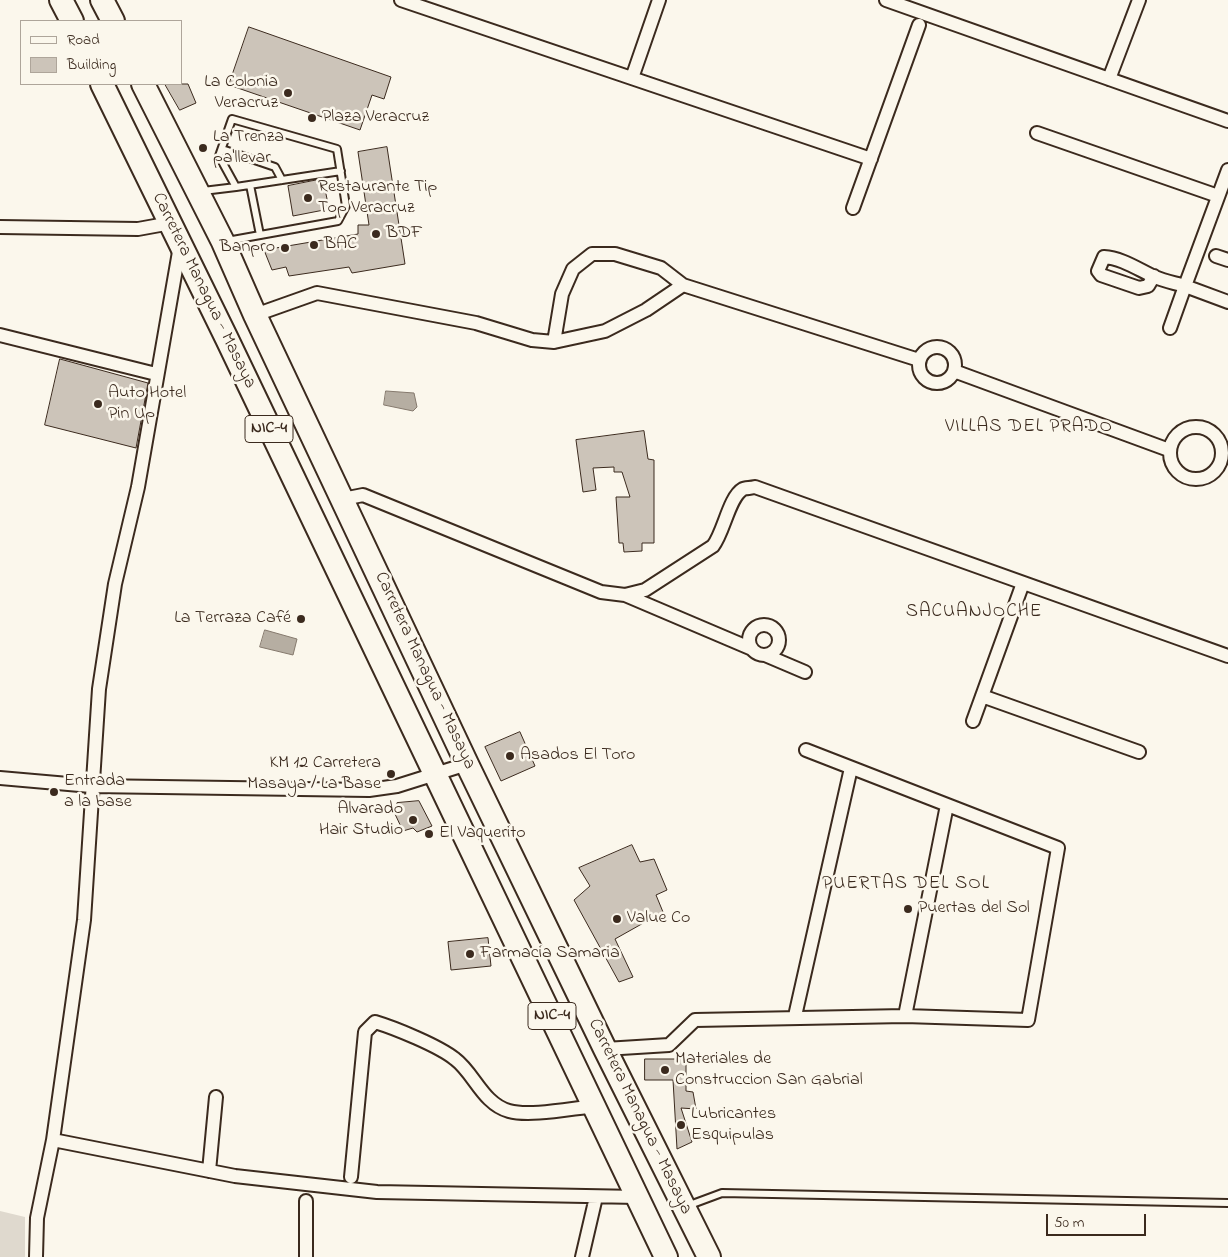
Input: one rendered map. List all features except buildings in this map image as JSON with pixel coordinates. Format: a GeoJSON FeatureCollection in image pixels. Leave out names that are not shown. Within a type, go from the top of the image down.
{"type":"FeatureCollection","features":[{"type":"Feature","properties":{"kind":"highway"},"geometry":{"type":"LineString","coordinates":[[62,0],[72,20]]}},
{"type":"Feature","properties":{"kind":"highway"},"geometry":{"type":"LineString","coordinates":[[102,0],[112,20]]}},
{"type":"Feature","properties":{"kind":"highway","name":"Carretera Managua - Masaya"},"geometry":{"type":"LineString","coordinates":[[102,85],[176,233],[435,776],[593,1099],[666,1257]]}},
{"type":"Feature","properties":{"kind":"highway","name":"Carretera Managua - Masaya"},"geometry":{"type":"LineString","coordinates":[[144,85],[223,242],[255,315],[467,764],[605,1049],[683,1207],[709,1252]]}},
{"type":"Feature","properties":{"kind":"highway"},"geometry":{"type":"LineString","coordinates":[[128,137],[141,151],[151,154],[164,144],[165,128]]}},
{"type":"Feature","properties":{"kind":"highway"},"geometry":{"type":"LineString","coordinates":[[153,188],[156,176],[161,171],[174,168],[186,170]]}},
{"type":"Feature","properties":{"kind":"highway"},"geometry":{"type":"LineString","coordinates":[[593,1099],[612,1095],[622,1083]]}},
{"type":"Feature","properties":{"kind":"highway"},"geometry":{"type":"LineString","coordinates":[[608,1132],[615,1115],[627,1108],[635,1110]]}},
{"type":"Feature","properties":{"kind":"street"},"geometry":{"type":"LineString","coordinates":[[401,0],[871,159]]}},
{"type":"Feature","properties":{"kind":"street"},"geometry":{"type":"LineString","coordinates":[[632,78],[659,0]]}},
{"type":"Feature","properties":{"kind":"street"},"geometry":{"type":"LineString","coordinates":[[1109,79],[1139,0]]}},
{"type":"Feature","properties":{"kind":"street"},"geometry":{"type":"LineString","coordinates":[[894,1],[1228,121]]}},
{"type":"Feature","properties":{"kind":"street"},"geometry":{"type":"LineString","coordinates":[[853,208],[919,25]]}},
{"type":"Feature","properties":{"kind":"street"},"geometry":{"type":"LineString","coordinates":[[1037,133],[1218,196]]}},
{"type":"Feature","properties":{"kind":"street"},"geometry":{"type":"LineString","coordinates":[[1170,328],[1228,170]]}},
{"type":"Feature","properties":{"kind":"street"},"geometry":{"type":"LineString","coordinates":[[0,227],[138,229],[176,233],[138,487],[115,584],[98,689],[84,920],[53,1140],[37,1218],[36,1257]]}},
{"type":"Feature","properties":{"kind":"street"},"geometry":{"type":"LineString","coordinates":[[554,342],[562,294],[573,269],[592,254],[615,254],[661,268],[683,285],[920,360]]}},
{"type":"Feature","properties":{"kind":"street"},"geometry":{"type":"LineString","coordinates":[[1154,276],[1228,302]]}},
{"type":"Feature","properties":{"kind":"street"},"geometry":{"type":"LineString","coordinates":[[255,315],[317,293],[476,324],[532,340],[554,342],[605,332],[646,310],[683,285]]}},
{"type":"Feature","properties":{"kind":"street"},"geometry":{"type":"LineString","coordinates":[[0,335],[156,374]]}},
{"type":"Feature","properties":{"kind":"street"},"geometry":{"type":"LineString","coordinates":[[936,347],[942,348],[947,350],[954,360],[954,371],[946,380],[940,382],[928,381],[920,372],[920,360],[926,351],[936,347]]}},
{"type":"Feature","properties":{"kind":"street"},"geometry":{"type":"LineString","coordinates":[[954,371],[1169,450]]}},
{"type":"Feature","properties":{"kind":"street"},"geometry":{"type":"LineString","coordinates":[[1200,427],[1215,435],[1222,450],[1222,458],[1213,473],[1206,478],[1187,479],[1173,467],[1169,450],[1172,442],[1183,430],[1200,427]]}},
{"type":"Feature","properties":{"kind":"street"},"geometry":{"type":"LineString","coordinates":[[625,595],[645,590],[713,546],[720,537],[734,498],[743,489],[754,487],[1228,656]]}},
{"type":"Feature","properties":{"kind":"street"},"geometry":{"type":"LineString","coordinates":[[343,498],[363,495],[601,592],[625,595],[805,672]]}},
{"type":"Feature","properties":{"kind":"street"},"geometry":{"type":"LineString","coordinates":[[973,721],[1023,583]]}},
{"type":"Feature","properties":{"kind":"street"},"geometry":{"type":"LineString","coordinates":[[752,649],[749,639],[753,630],[762,625],[772,628],[779,635],[779,644],[774,652],[765,656]]}},
{"type":"Feature","properties":{"kind":"street"},"geometry":{"type":"LineString","coordinates":[[982,696],[1139,752]]}},
{"type":"Feature","properties":{"kind":"street"},"geometry":{"type":"LineString","coordinates":[[605,1049],[669,1045],[695,1020],[795,1016],[905,1016],[1028,1020],[1058,848],[806,750]]}},
{"type":"Feature","properties":{"kind":"street"},"geometry":{"type":"LineString","coordinates":[[0,778],[91,786],[369,790],[397,786],[435,776],[467,764]]}},
{"type":"Feature","properties":{"kind":"street"},"geometry":{"type":"LineString","coordinates":[[795,1016],[851,768]]}},
{"type":"Feature","properties":{"kind":"street"},"geometry":{"type":"LineString","coordinates":[[905,1016],[948,805]]}},
{"type":"Feature","properties":{"kind":"street"},"geometry":{"type":"LineString","coordinates":[[351,1177],[365,1032],[375,1022],[393,1027],[455,1059],[494,1104],[508,1111],[535,1112],[593,1099]]}},
{"type":"Feature","properties":{"kind":"street"},"geometry":{"type":"LineString","coordinates":[[209,1171],[216,1097]]}},
{"type":"Feature","properties":{"kind":"street"},"geometry":{"type":"LineString","coordinates":[[53,1140],[235,1176],[377,1192],[638,1197]]}},
{"type":"Feature","properties":{"kind":"street"},"geometry":{"type":"LineString","coordinates":[[582,1257],[596,1197]]}},
{"type":"Feature","properties":{"kind":"street"},"geometry":{"type":"LineString","coordinates":[[306,1201],[306,1257]]}},
{"type":"Feature","properties":{"kind":"lane"},"geometry":{"type":"LineString","coordinates":[[223,242],[338,221],[346,206],[337,149],[232,119],[219,156],[236,187]]}},
{"type":"Feature","properties":{"kind":"lane"},"geometry":{"type":"LineString","coordinates":[[222,148],[275,167],[282,180]]}},
{"type":"Feature","properties":{"kind":"lane"},"geometry":{"type":"LineString","coordinates":[[199,192],[341,171]]}},
{"type":"Feature","properties":{"kind":"lane"},"geometry":{"type":"LineString","coordinates":[[250,185],[260,235]]}},
{"type":"Feature","properties":{"kind":"lane"},"geometry":{"type":"LineString","coordinates":[[683,1207],[722,1194],[1228,1203]]}},
{"type":"Feature","properties":{"kind":"shaded area"},"geometry":{"type":"Polygon","coordinates":[[[386,391],[414,393],[417,407],[413,411],[384,405],[386,391]]]}},
{"type":"Feature","properties":{"kind":"shaded area"},"geometry":{"type":"Polygon","coordinates":[[[265,630],[297,639],[293,655],[260,647],[265,630]]]}},
{"type":"Feature","properties":{"kind":"shaded area"},"geometry":{"type":"Polygon","coordinates":[[[0,1211],[25,1217],[25,1257],[0,1257],[0,1211]]]}},
{"type":"Feature","properties":{"kind":"place","name":"La Colonia Veracruz"},"geometry":{"type":"Point","coordinates":[288,93]}},
{"type":"Feature","properties":{"kind":"place","name":"Plaza Veracruz"},"geometry":{"type":"Point","coordinates":[312,118]}},
{"type":"Feature","properties":{"kind":"place","name":"La Trenza pa'llevar"},"geometry":{"type":"Point","coordinates":[203,148]}},
{"type":"Feature","properties":{"kind":"place","name":"Restaurante Tip Top Veracruz"},"geometry":{"type":"Point","coordinates":[308,198]}},
{"type":"Feature","properties":{"kind":"place","name":"BDF"},"geometry":{"type":"Point","coordinates":[376,234]}},
{"type":"Feature","properties":{"kind":"place","name":"BAC"},"geometry":{"type":"Point","coordinates":[314,245]}},
{"type":"Feature","properties":{"kind":"place","name":"Banpro"},"geometry":{"type":"Point","coordinates":[285,248]}},
{"type":"Feature","properties":{"kind":"place","name":"Auto Hotel Pin Up"},"geometry":{"type":"Point","coordinates":[98,404]}},
{"type":"Feature","properties":{"kind":"place","name":"La Terraza Café"},"geometry":{"type":"Point","coordinates":[301,619]}},
{"type":"Feature","properties":{"kind":"place","name":"Asados El Toro"},"geometry":{"type":"Point","coordinates":[510,756]}},
{"type":"Feature","properties":{"kind":"place","name":"KM 12 Carretera Masaya / La Base"},"geometry":{"type":"Point","coordinates":[391,774]}},
{"type":"Feature","properties":{"kind":"place","name":"Entrada a la base"},"geometry":{"type":"Point","coordinates":[54,792]}},
{"type":"Feature","properties":{"kind":"place","name":"Alvarado Hair Studio"},"geometry":{"type":"Point","coordinates":[413,820]}},
{"type":"Feature","properties":{"kind":"place","name":"El Vaquerito"},"geometry":{"type":"Point","coordinates":[429,834]}},
{"type":"Feature","properties":{"kind":"place","name":"Puertas del Sol"},"geometry":{"type":"Point","coordinates":[908,909]}},
{"type":"Feature","properties":{"kind":"place","name":"Value Co"},"geometry":{"type":"Point","coordinates":[617,919]}},
{"type":"Feature","properties":{"kind":"place","name":"Farmacia Samaria"},"geometry":{"type":"Point","coordinates":[470,954]}},
{"type":"Feature","properties":{"kind":"place","name":"Materiales de Construccion San Gabrial"},"geometry":{"type":"Point","coordinates":[665,1070]}},
{"type":"Feature","properties":{"kind":"place","name":"Lubricantes Esquipulas"},"geometry":{"type":"Point","coordinates":[681,1125]}},
{"type":"Feature","properties":{"kind":"district","name":"VILLAS DEL PRADO"},"geometry":{"type":"Point","coordinates":[1029,428]}},
{"type":"Feature","properties":{"kind":"district","name":"SACUANJOCHE"},"geometry":{"type":"Point","coordinates":[974,613]}},
{"type":"Feature","properties":{"kind":"district","name":"PUERTAS DEL SOL"},"geometry":{"type":"Point","coordinates":[906,885]}}]}
